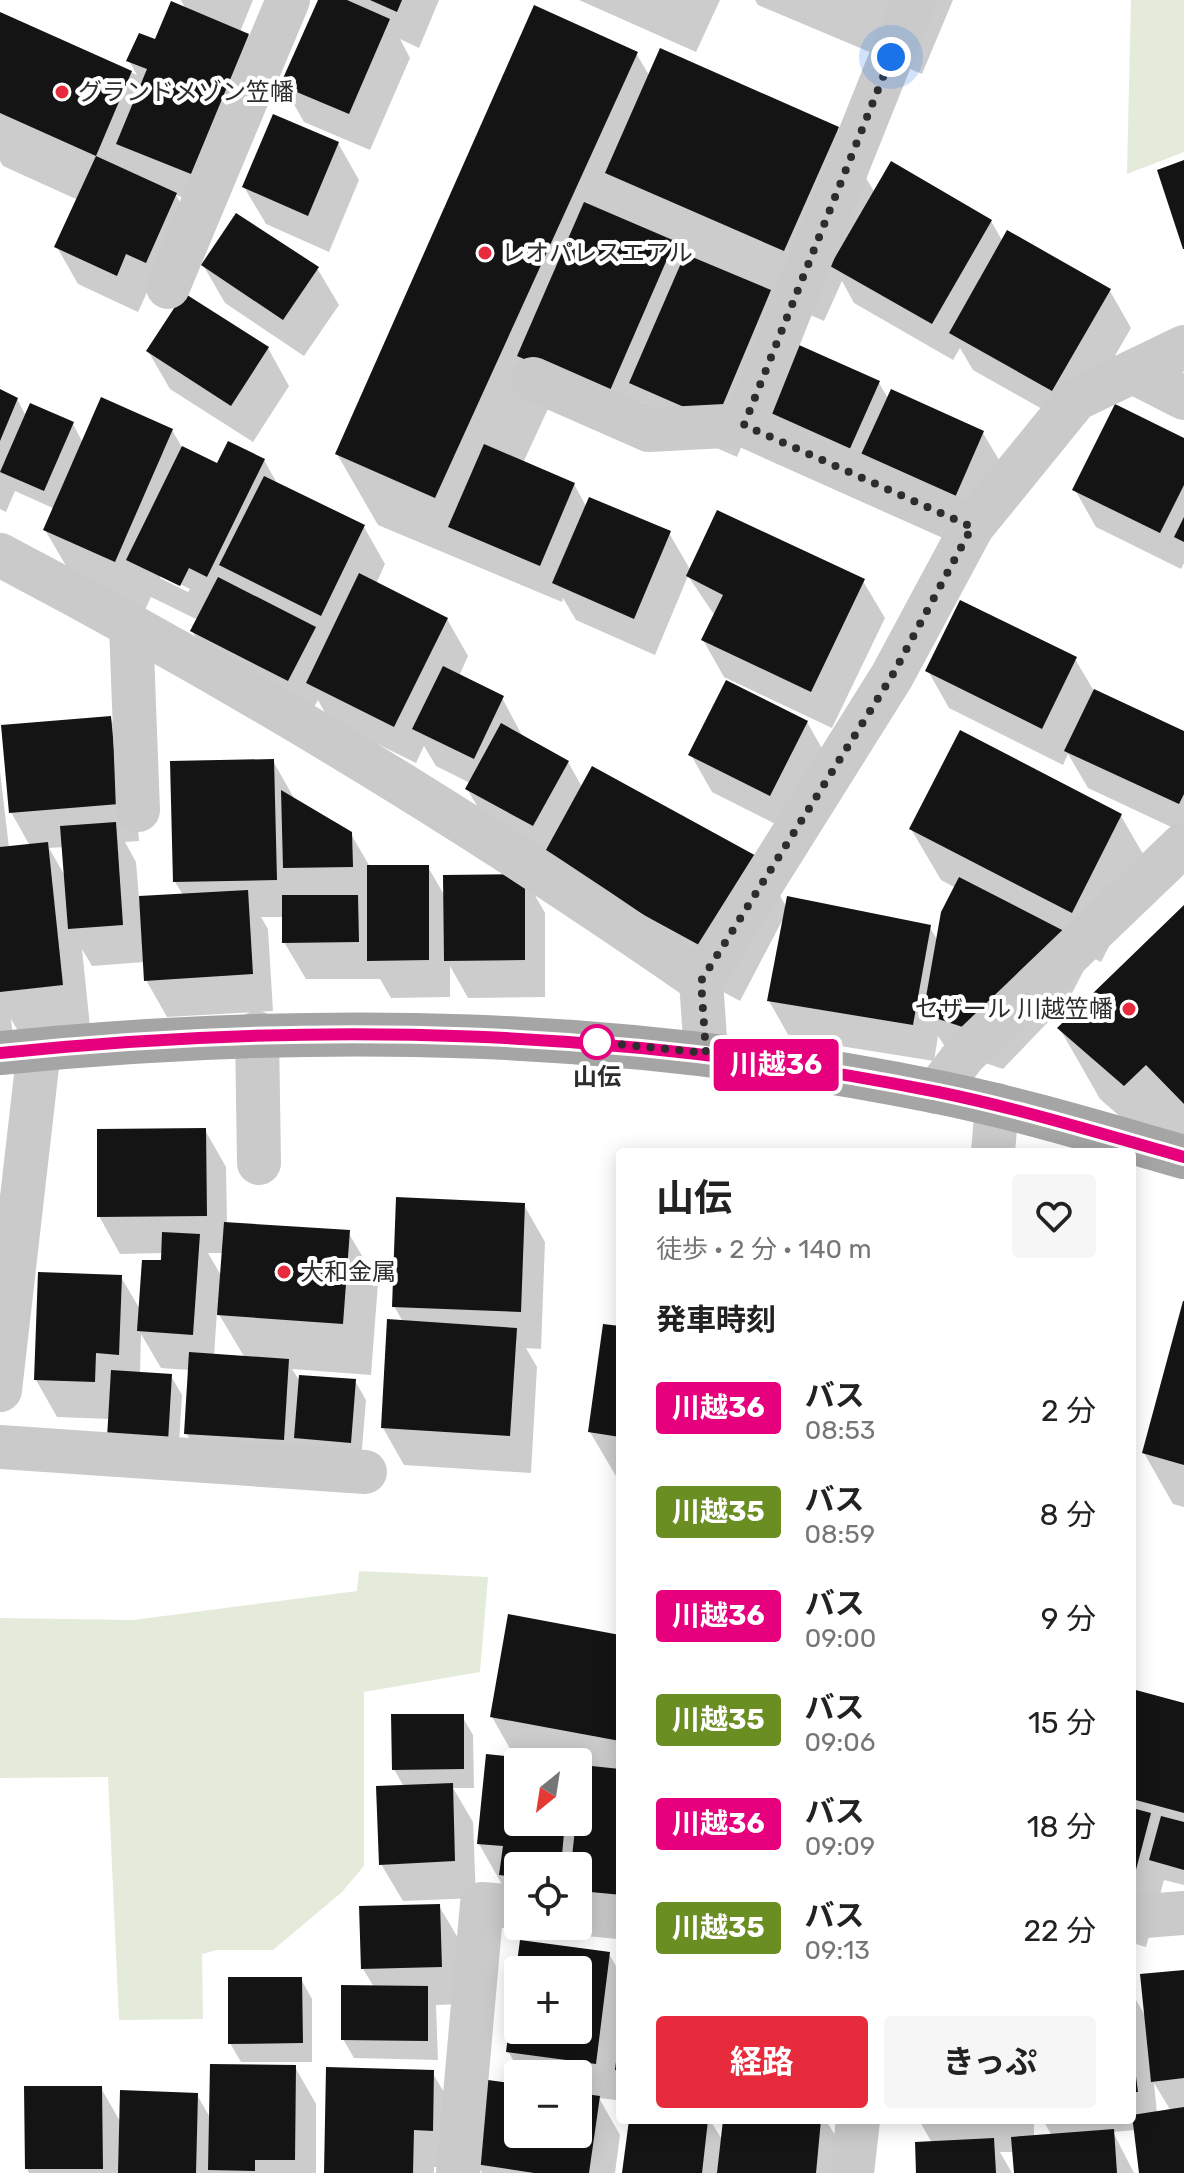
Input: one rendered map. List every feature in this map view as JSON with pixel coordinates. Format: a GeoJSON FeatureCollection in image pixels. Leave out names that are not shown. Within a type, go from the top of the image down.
{"type":"FeatureCollection","features":[{"type":"Feature","properties":{"kind":"main road"},"geometry":{"type":"LineString","coordinates":[[19,1051],[257,1033],[418,1033],[558,1038],[706,1053],[936,1092],[997,1105],[1184,1157]]}},
{"type":"Feature","properties":{"kind":"street"},"geometry":{"type":"LineString","coordinates":[[168,287],[288,0]]}},
{"type":"Feature","properties":{"kind":"street"},"geometry":{"type":"LineString","coordinates":[[744,425],[914,0]]}},
{"type":"Feature","properties":{"kind":"street"},"geometry":{"type":"LineString","coordinates":[[706,1053],[701,981],[892,676],[972,527],[1076,399],[1184,347]]}},
{"type":"Feature","properties":{"kind":"street"},"geometry":{"type":"LineString","coordinates":[[1133,372],[1184,398]]}},
{"type":"Feature","properties":{"kind":"street"},"geometry":{"type":"LineString","coordinates":[[533,379],[649,430],[744,425],[972,527]]}},
{"type":"Feature","properties":{"kind":"street"},"geometry":{"type":"LineString","coordinates":[[0,555],[131,626],[561,884],[701,981]]}},
{"type":"Feature","properties":{"kind":"street"},"geometry":{"type":"LineString","coordinates":[[131,626],[138,810]]}},
{"type":"Feature","properties":{"kind":"street"},"geometry":{"type":"LineString","coordinates":[[936,1092],[965,1054],[1184,844]]}},
{"type":"Feature","properties":{"kind":"street"},"geometry":{"type":"LineString","coordinates":[[257,1033],[259,1163]]}},
{"type":"Feature","properties":{"kind":"street"},"geometry":{"type":"LineString","coordinates":[[0,1390],[19,1051]]}},
{"type":"Feature","properties":{"kind":"street"},"geometry":{"type":"LineString","coordinates":[[993,1148],[997,1105]]}},
{"type":"Feature","properties":{"kind":"street"},"geometry":{"type":"LineString","coordinates":[[0,1447],[365,1472]]}},
{"type":"Feature","properties":{"kind":"street"},"geometry":{"type":"LineString","coordinates":[[458,2173],[482,1904],[504,1906]]}},
{"type":"Feature","properties":{"kind":"street"},"geometry":{"type":"LineString","coordinates":[[1136,1917],[1184,1913]]}},
{"type":"Feature","properties":{"kind":"street"},"geometry":{"type":"LineString","coordinates":[[592,1914],[616,1917]]}},
{"type":"Feature","properties":{"kind":"street"},"geometry":{"type":"LineString","coordinates":[[852,2173],[858,2124]]}},
{"type":"Feature","properties":{"kind":"green space"},"geometry":{"type":"Polygon","coordinates":[[[1131,0],[1184,0],[1184,152],[1127,174],[1131,0]]]}},
{"type":"Feature","properties":{"kind":"green space"},"geometry":{"type":"Polygon","coordinates":[[[359,1571],[488,1577],[480,1672],[364,1692],[364,1866],[342,1892],[273,1950],[217,1950],[202,1954],[203,2019],[119,2020],[108,1777],[0,1778],[0,1618],[133,1620],[357,1591],[359,1571]]]}},
{"type":"Feature","properties":{"kind":"building"},"geometry":{"type":"Polygon","coordinates":[[[318,0],[347,0],[390,19],[349,114],[280,85],[318,0]]]}},
{"type":"Feature","properties":{"kind":"building"},"geometry":{"type":"Polygon","coordinates":[[[370,0],[402,0],[397,12],[370,0]]]}},
{"type":"Feature","properties":{"kind":"building"},"geometry":{"type":"Polygon","coordinates":[[[171,1],[249,34],[191,174],[116,144],[147,69],[126,61],[139,33],[155,39],[171,1]]]}},
{"type":"Feature","properties":{"kind":"building","name":"レオパレスエアル"},"geometry":{"type":"Polygon","coordinates":[[[534,5],[638,52],[435,498],[335,454],[534,5]]]}},
{"type":"Feature","properties":{"kind":"building","name":"グランドメゾン笠幡"},"geometry":{"type":"Polygon","coordinates":[[[0,12],[132,71],[96,156],[0,113],[0,12]]]}},
{"type":"Feature","properties":{"kind":"building"},"geometry":{"type":"Polygon","coordinates":[[[660,48],[839,127],[784,251],[605,173],[660,48]]]}},
{"type":"Feature","properties":{"kind":"building"},"geometry":{"type":"Polygon","coordinates":[[[273,114],[339,142],[308,216],[242,187],[273,114]]]}},
{"type":"Feature","properties":{"kind":"building"},"geometry":{"type":"Polygon","coordinates":[[[96,156],[177,193],[146,263],[126,254],[117,276],[54,247],[96,156]]]}},
{"type":"Feature","properties":{"kind":"building"},"geometry":{"type":"Polygon","coordinates":[[[1184,160],[1184,249],[1183,249],[1157,170],[1184,160]]]}},
{"type":"Feature","properties":{"kind":"building"},"geometry":{"type":"Polygon","coordinates":[[[891,161],[992,220],[932,324],[830,266],[891,161]]]}},
{"type":"Feature","properties":{"kind":"building"},"geometry":{"type":"Polygon","coordinates":[[[584,202],[675,241],[608,395],[517,356],[584,202]]]}},
{"type":"Feature","properties":{"kind":"building"},"geometry":{"type":"Polygon","coordinates":[[[236,213],[319,267],[283,320],[201,265],[236,213]]]}},
{"type":"Feature","properties":{"kind":"building"},"geometry":{"type":"Polygon","coordinates":[[[1007,230],[1111,289],[1052,391],[949,333],[1007,230]]]}},
{"type":"Feature","properties":{"kind":"building"},"geometry":{"type":"Polygon","coordinates":[[[685,254],[771,290],[716,421],[629,383],[685,254]]]}},
{"type":"Feature","properties":{"kind":"building"},"geometry":{"type":"Polygon","coordinates":[[[184,293],[269,347],[231,406],[146,351],[184,293]]]}},
{"type":"Feature","properties":{"kind":"building"},"geometry":{"type":"Polygon","coordinates":[[[799,345],[880,381],[848,453],[766,418],[799,345]]]}},
{"type":"Feature","properties":{"kind":"building"},"geometry":{"type":"Polygon","coordinates":[[[0,389],[18,398],[0,441],[0,389]]]}},
{"type":"Feature","properties":{"kind":"building"},"geometry":{"type":"Polygon","coordinates":[[[891,389],[984,431],[953,502],[858,461],[891,389]]]}},
{"type":"Feature","properties":{"kind":"building"},"geometry":{"type":"Polygon","coordinates":[[[101,397],[173,429],[115,562],[43,530],[101,397]]]}},
{"type":"Feature","properties":{"kind":"building"},"geometry":{"type":"Polygon","coordinates":[[[30,403],[74,422],[44,491],[0,472],[30,403]]]}},
{"type":"Feature","properties":{"kind":"building"},"geometry":{"type":"Polygon","coordinates":[[[1115,404],[1184,438],[1184,485],[1160,533],[1072,490],[1115,404]]]}},
{"type":"Feature","properties":{"kind":"building"},"geometry":{"type":"Polygon","coordinates":[[[228,441],[265,459],[207,577],[189,568],[180,586],[126,560],[182,446],[217,463],[228,441]]]}},
{"type":"Feature","properties":{"kind":"building"},"geometry":{"type":"Polygon","coordinates":[[[484,444],[575,483],[540,566],[448,527],[484,444]]]}},
{"type":"Feature","properties":{"kind":"building"},"geometry":{"type":"Polygon","coordinates":[[[264,476],[365,525],[321,616],[219,565],[264,476]]]}},
{"type":"Feature","properties":{"kind":"building"},"geometry":{"type":"Polygon","coordinates":[[[589,497],[671,531],[634,619],[552,583],[589,497]]]}},
{"type":"Feature","properties":{"kind":"building"},"geometry":{"type":"Polygon","coordinates":[[[717,510],[865,579],[811,692],[701,640],[723,595],[686,576],[717,510]]]}},
{"type":"Feature","properties":{"kind":"building"},"geometry":{"type":"Polygon","coordinates":[[[1184,517],[1184,542],[1174,537],[1184,517]]]}},
{"type":"Feature","properties":{"kind":"building"},"geometry":{"type":"Polygon","coordinates":[[[359,573],[448,618],[394,727],[306,683],[359,573]]]}},
{"type":"Feature","properties":{"kind":"building"},"geometry":{"type":"Polygon","coordinates":[[[218,577],[316,627],[288,681],[190,631],[218,577]]]}},
{"type":"Feature","properties":{"kind":"building"},"geometry":{"type":"Polygon","coordinates":[[[960,600],[1077,657],[1042,729],[925,671],[960,600]]]}},
{"type":"Feature","properties":{"kind":"building"},"geometry":{"type":"Polygon","coordinates":[[[443,666],[504,696],[474,759],[412,729],[443,666]]]}},
{"type":"Feature","properties":{"kind":"building"},"geometry":{"type":"Polygon","coordinates":[[[726,680],[808,721],[770,796],[688,755],[726,680]]]}},
{"type":"Feature","properties":{"kind":"building"},"geometry":{"type":"Polygon","coordinates":[[[1094,689],[1184,731],[1184,794],[1179,804],[1064,751],[1094,689]]]}},
{"type":"Feature","properties":{"kind":"building"},"geometry":{"type":"Polygon","coordinates":[[[111,716],[119,804],[9,813],[1,725],[111,716]]]}},
{"type":"Feature","properties":{"kind":"building"},"geometry":{"type":"Polygon","coordinates":[[[501,723],[569,761],[533,826],[465,789],[501,723]]]}},
{"type":"Feature","properties":{"kind":"building"},"geometry":{"type":"Polygon","coordinates":[[[960,730],[1122,814],[1072,913],[909,829],[960,730]]]}},
{"type":"Feature","properties":{"kind":"building"},"geometry":{"type":"Polygon","coordinates":[[[274,759],[277,880],[173,882],[170,761],[274,759]]]}},
{"type":"Feature","properties":{"kind":"building"},"geometry":{"type":"Polygon","coordinates":[[[592,766],[760,858],[710,951],[541,859],[592,766]]]}},
{"type":"Feature","properties":{"kind":"building"},"geometry":{"type":"Polygon","coordinates":[[[281,790],[352,832],[353,867],[283,868],[281,790]]]}},
{"type":"Feature","properties":{"kind":"building"},"geometry":{"type":"Polygon","coordinates":[[[116,822],[123,925],[68,929],[60,826],[116,822]]]}},
{"type":"Feature","properties":{"kind":"building"},"geometry":{"type":"Polygon","coordinates":[[[48,842],[63,985],[0,992],[0,847],[48,842]]]}},
{"type":"Feature","properties":{"kind":"building"},"geometry":{"type":"Polygon","coordinates":[[[367,865],[429,865],[429,960],[367,961],[367,865]]]}},
{"type":"Feature","properties":{"kind":"building"},"geometry":{"type":"Polygon","coordinates":[[[525,874],[525,960],[444,961],[443,875],[525,874]]]}},
{"type":"Feature","properties":{"kind":"building"},"geometry":{"type":"Polygon","coordinates":[[[959,877],[1064,931],[981,1033],[923,1014],[941,912],[959,877]]]}},
{"type":"Feature","properties":{"kind":"building"},"geometry":{"type":"Polygon","coordinates":[[[248,890],[253,974],[144,981],[139,896],[248,890]]]}},
{"type":"Feature","properties":{"kind":"building"},"geometry":{"type":"Polygon","coordinates":[[[282,895],[358,895],[359,942],[282,943],[282,895]]]}},
{"type":"Feature","properties":{"kind":"building"},"geometry":{"type":"Polygon","coordinates":[[[787,896],[931,925],[913,1025],[767,1001],[787,896]]]}},
{"type":"Feature","properties":{"kind":"building","name":"セザール 川越笠幡"},"geometry":{"type":"Polygon","coordinates":[[[1184,905],[1184,1104],[1146,1065],[1124,1086],[1057,1028],[1184,905]]]}},
{"type":"Feature","properties":{"kind":"building"},"geometry":{"type":"Polygon","coordinates":[[[206,1128],[207,1216],[97,1217],[97,1129],[206,1128]]]}},
{"type":"Feature","properties":{"kind":"building"},"geometry":{"type":"Polygon","coordinates":[[[396,1197],[525,1203],[521,1312],[392,1307],[396,1197]]]}},
{"type":"Feature","properties":{"kind":"building","name":"大和金属"},"geometry":{"type":"Polygon","coordinates":[[[224,1222],[350,1230],[343,1324],[217,1315],[224,1222]]]}},
{"type":"Feature","properties":{"kind":"building"},"geometry":{"type":"Polygon","coordinates":[[[162,1232],[200,1234],[193,1335],[137,1331],[142,1260],[161,1260],[162,1232]]]}},
{"type":"Feature","properties":{"kind":"building"},"geometry":{"type":"Polygon","coordinates":[[[38,1272],[122,1275],[119,1355],[96,1353],[95,1382],[34,1380],[38,1272]]]}},
{"type":"Feature","properties":{"kind":"building"},"geometry":{"type":"Polygon","coordinates":[[[1184,1301],[1184,1465],[1142,1453],[1184,1301]]]}},
{"type":"Feature","properties":{"kind":"building"},"geometry":{"type":"Polygon","coordinates":[[[387,1319],[517,1328],[510,1436],[381,1428],[387,1319]]]}},
{"type":"Feature","properties":{"kind":"building"},"geometry":{"type":"Polygon","coordinates":[[[603,1324],[616,1326],[616,1436],[588,1432],[603,1324]]]}},
{"type":"Feature","properties":{"kind":"building"},"geometry":{"type":"Polygon","coordinates":[[[189,1352],[289,1359],[284,1440],[184,1434],[189,1352]]]}},
{"type":"Feature","properties":{"kind":"building"},"geometry":{"type":"Polygon","coordinates":[[[111,1370],[172,1374],[168,1441],[107,1438],[111,1370]]]}},
{"type":"Feature","properties":{"kind":"building"},"geometry":{"type":"Polygon","coordinates":[[[299,1375],[356,1379],[351,1443],[294,1438],[299,1375]]]}},
{"type":"Feature","properties":{"kind":"building"},"geometry":{"type":"Polygon","coordinates":[[[508,1614],[616,1634],[616,1740],[490,1717],[508,1614]]]}},
{"type":"Feature","properties":{"kind":"building"},"geometry":{"type":"Polygon","coordinates":[[[1136,1690],[1184,1703],[1184,1813],[1136,1800],[1136,1690]]]}},
{"type":"Feature","properties":{"kind":"building"},"geometry":{"type":"Polygon","coordinates":[[[391,1714],[464,1714],[464,1769],[392,1770],[391,1714]]]}},
{"type":"Feature","properties":{"kind":"building"},"geometry":{"type":"Polygon","coordinates":[[[486,1754],[504,1756],[504,1836],[564,1836],[562,1852],[504,1852],[504,1876],[499,1875],[503,1846],[477,1844],[486,1754]]]}},
{"type":"Feature","properties":{"kind":"building"},"geometry":{"type":"Polygon","coordinates":[[[592,1766],[616,1769],[616,1898],[592,1895],[592,1852],[573,1852],[574,1836],[592,1836],[592,1766]]]}},
{"type":"Feature","properties":{"kind":"building"},"geometry":{"type":"Polygon","coordinates":[[[453,1783],[455,1861],[379,1865],[376,1786],[453,1783]]]}},
{"type":"Feature","properties":{"kind":"building"},"geometry":{"type":"Polygon","coordinates":[[[1136,1809],[1151,1813],[1136,1870],[1136,1809]]]}},
{"type":"Feature","properties":{"kind":"building"},"geometry":{"type":"Polygon","coordinates":[[[1161,1816],[1184,1822],[1184,1870],[1149,1860],[1161,1816]]]}},
{"type":"Feature","properties":{"kind":"building"},"geometry":{"type":"Polygon","coordinates":[[[440,1904],[442,1967],[361,1969],[359,1906],[440,1904]]]}},
{"type":"Feature","properties":{"kind":"building"},"geometry":{"type":"Polygon","coordinates":[[[520,1940],[610,1952],[596,2064],[592,2063],[592,2060],[566,2060],[506,2052],[507,2044],[592,2044],[592,1956],[518,1956],[520,1940]]]}},
{"type":"Feature","properties":{"kind":"building"},"geometry":{"type":"Polygon","coordinates":[[[1184,1970],[1184,2078],[1151,2082],[1140,1974],[1184,1970]]]}},
{"type":"Feature","properties":{"kind":"building"},"geometry":{"type":"Polygon","coordinates":[[[228,1977],[302,1977],[303,2043],[228,2044],[228,1977]]]}},
{"type":"Feature","properties":{"kind":"building"},"geometry":{"type":"Polygon","coordinates":[[[341,1985],[428,1986],[428,2041],[341,2040],[341,1985]]]}},
{"type":"Feature","properties":{"kind":"building"},"geometry":{"type":"Polygon","coordinates":[[[210,2064],[296,2065],[295,2160],[255,2160],[255,2171],[208,2170],[210,2064]]]}},
{"type":"Feature","properties":{"kind":"building"},"geometry":{"type":"Polygon","coordinates":[[[326,2067],[434,2070],[433,2131],[414,2130],[413,2173],[324,2173],[326,2067]]]}},
{"type":"Feature","properties":{"kind":"building"},"geometry":{"type":"Polygon","coordinates":[[[488,2080],[504,2082],[504,2148],[592,2148],[592,2095],[600,2096],[589,2173],[534,2173],[475,2164],[488,2080]]]}},
{"type":"Feature","properties":{"kind":"building"},"geometry":{"type":"Polygon","coordinates":[[[24,2086],[102,2086],[103,2169],[25,2169],[24,2086]]]}},
{"type":"Feature","properties":{"kind":"building"},"geometry":{"type":"Polygon","coordinates":[[[120,2090],[198,2093],[196,2173],[118,2173],[120,2090]]]}},
{"type":"Feature","properties":{"kind":"building"},"geometry":{"type":"Polygon","coordinates":[[[1184,2107],[1184,2173],[1139,2173],[1133,2124],[1136,2124],[1136,2114],[1184,2107]]]}},
{"type":"Feature","properties":{"kind":"building"},"geometry":{"type":"Polygon","coordinates":[[[628,2124],[708,2124],[702,2173],[622,2173],[628,2124]]]}},
{"type":"Feature","properties":{"kind":"building"},"geometry":{"type":"Polygon","coordinates":[[[723,2124],[821,2124],[816,2173],[717,2173],[723,2124]]]}},
{"type":"Feature","properties":{"kind":"building"},"geometry":{"type":"Polygon","coordinates":[[[1114,2129],[1117,2173],[1014,2173],[1011,2137],[1114,2129]]]}},
{"type":"Feature","properties":{"kind":"building"},"geometry":{"type":"Polygon","coordinates":[[[994,2138],[996,2173],[916,2173],[915,2142],[994,2138]]]}},
{"type":"Feature","properties":{"kind":"bus line","name":"川越36"},"geometry":{"type":"LineString","coordinates":[[0,1053],[257,1033],[418,1033],[558,1038],[706,1053],[936,1092],[997,1105],[1184,1157]]}},
{"type":"Feature","properties":{"kind":"place","name":"グランドメゾン笠幡"},"geometry":{"type":"Point","coordinates":[62,92]}},
{"type":"Feature","properties":{"kind":"place","name":"レオパレスエアル"},"geometry":{"type":"Point","coordinates":[485,253]}},
{"type":"Feature","properties":{"kind":"place","name":"セザール 川越笠幡"},"geometry":{"type":"Point","coordinates":[1129,1009]}},
{"type":"Feature","properties":{"kind":"place","name":"山伝"},"geometry":{"type":"Point","coordinates":[597,1042]}},
{"type":"Feature","properties":{"kind":"place","name":"大和金属"},"geometry":{"type":"Point","coordinates":[284,1272]}},
{"type":"Feature","properties":{"kind":"route"},"geometry":{"type":"LineString","coordinates":[[597,1042],[588,1041],[706,1053],[701,981],[892,676],[972,527],[744,425],[891,57]]}}]}
